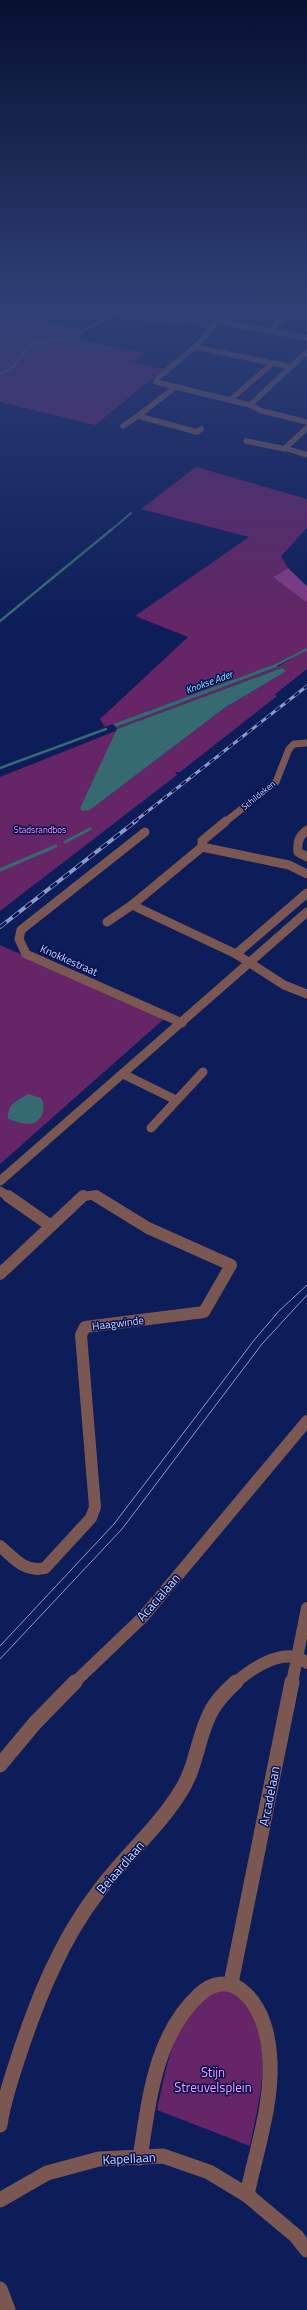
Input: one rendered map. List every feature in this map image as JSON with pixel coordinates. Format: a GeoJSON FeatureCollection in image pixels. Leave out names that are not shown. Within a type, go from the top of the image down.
{"type":"FeatureCollection","features":[{"type":"Feature","properties":{"kind":"street"},"geometry":{"type":"LineString","coordinates":[[123,426],[142,413]]}},
{"type":"Feature","properties":{"kind":"street"},"geometry":{"type":"LineString","coordinates":[[273,413],[307,422]]}},
{"type":"Feature","properties":{"kind":"street"},"geometry":{"type":"LineString","coordinates":[[138,416],[197,432],[200,429]]}},
{"type":"Feature","properties":{"kind":"street"},"geometry":{"type":"LineString","coordinates":[[285,449],[286,446],[307,428]]}},
{"type":"Feature","properties":{"kind":"street"},"geometry":{"type":"LineString","coordinates":[[246,442],[285,449],[307,455]]}},
{"type":"Feature","properties":{"kind":"street","name":"Schildeken"},"geometry":{"type":"LineString","coordinates":[[107,922],[132,905],[202,847],[202,841],[208,835],[276,782],[289,749],[294,744],[307,743]]}},
{"type":"Feature","properties":{"kind":"street"},"geometry":{"type":"LineString","coordinates":[[289,865],[298,852],[297,844],[300,835],[307,830]]}},
{"type":"Feature","properties":{"kind":"street","name":"Knokkestraat"},"geometry":{"type":"LineString","coordinates":[[145,832],[21,930],[19,939],[26,954],[182,1023]]}},
{"type":"Feature","properties":{"kind":"street"},"geometry":{"type":"LineString","coordinates":[[202,847],[289,865],[307,874]]}},
{"type":"Feature","properties":{"kind":"street"},"geometry":{"type":"LineString","coordinates":[[298,852],[307,857]]}},
{"type":"Feature","properties":{"kind":"street"},"geometry":{"type":"LineString","coordinates":[[236,954],[307,893]]}},
{"type":"Feature","properties":{"kind":"street"},"geometry":{"type":"LineString","coordinates":[[132,905],[184,931],[198,934],[251,962],[284,985],[307,994]]}},
{"type":"Feature","properties":{"kind":"street"},"geometry":{"type":"LineString","coordinates":[[0,1181],[307,912]]}},
{"type":"Feature","properties":{"kind":"street"},"geometry":{"type":"LineString","coordinates":[[151,1128],[203,1072]]}},
{"type":"Feature","properties":{"kind":"street"},"geometry":{"type":"LineString","coordinates":[[123,1074],[176,1100]]}},
{"type":"Feature","properties":{"kind":"street"},"geometry":{"type":"LineString","coordinates":[[0,1191],[51,1226]]}},
{"type":"Feature","properties":{"kind":"street","name":"Haagwinde"},"geometry":{"type":"LineString","coordinates":[[0,1274],[84,1196],[93,1196],[102,1199],[148,1228],[231,1265],[204,1312],[85,1327],[82,1335],[95,1507],[91,1518],[45,1568],[36,1572],[27,1569],[0,1546]]}},
{"type":"Feature","properties":{"kind":"street","name":"Acacialaan"},"geometry":{"type":"LineString","coordinates":[[0,1765],[35,1723],[75,1682],[143,1617],[307,1421]]}},
{"type":"Feature","properties":{"kind":"street","name":"Arcadelaan"},"geometry":{"type":"LineString","coordinates":[[232,1983],[302,1660],[307,1608]]}},
{"type":"Feature","properties":{"kind":"street","name":"Beiaardlaan"},"geometry":{"type":"LineString","coordinates":[[0,2125],[2,2111],[26,2030],[56,1961],[88,1905],[119,1866],[152,1831],[175,1800],[194,1765],[209,1716],[222,1696],[242,1677],[272,1661],[289,1656],[302,1660]]}},
{"type":"Feature","properties":{"kind":"street"},"geometry":{"type":"LineString","coordinates":[[140,2158],[147,2110],[164,2046],[180,2014],[200,1994],[213,1984],[232,1983],[248,1995],[258,2011],[266,2034],[270,2062],[267,2095],[246,2195]]}},
{"type":"Feature","properties":{"kind":"street","name":"Kapellaan"},"geometry":{"type":"LineString","coordinates":[[0,2200],[47,2173],[99,2159],[163,2156],[209,2172],[246,2195],[296,2236],[307,2250]]}},
{"type":"Feature","properties":{"kind":"street"},"geometry":{"type":"LineString","coordinates":[[0,2289],[8,2310]]}},
{"type":"Feature","properties":{"kind":"green space"},"geometry":{"type":"Polygon","coordinates":[[[45,413],[110,413],[95,425],[45,413]]]}},
{"type":"Feature","properties":{"kind":"green space"},"geometry":{"type":"Polygon","coordinates":[[[196,467],[307,499],[307,528],[281,556],[288,568],[273,577],[307,603],[307,648],[278,663],[105,727],[100,719],[188,637],[135,616],[249,537],[141,509],[196,467]]]}},
{"type":"Feature","properties":{"kind":"green space","name":"Stadsrandbos"},"geometry":{"type":"Polygon","coordinates":[[[307,650],[307,669],[274,695],[277,696],[180,772],[175,772],[177,775],[0,911],[0,777],[118,730],[80,808],[90,810],[226,707],[285,672],[282,668],[117,729],[116,727],[277,667],[307,650]]]}},
{"type":"Feature","properties":{"kind":"green space"},"geometry":{"type":"Polygon","coordinates":[[[0,945],[165,1018],[0,1164],[0,945]]]}},
{"type":"Feature","properties":{"kind":"green space","name":"Stijn Streuvelsplein"},"geometry":{"type":"Polygon","coordinates":[[[221,1990],[233,1993],[244,2003],[256,2023],[261,2040],[263,2057],[262,2075],[250,2146],[157,2110],[169,2058],[182,2024],[192,2010],[205,1998],[221,1990]]]}},
{"type":"Feature","properties":{"kind":"shaded area"},"geometry":{"type":"Polygon","coordinates":[[[288,568],[307,586],[307,603],[273,577],[288,568]]]}},
{"type":"Feature","properties":{"kind":"shaded area"},"geometry":{"type":"Polygon","coordinates":[[[278,663],[277,667],[116,727],[113,724],[278,663]]]}},
{"type":"Feature","properties":{"kind":"shaded area"},"geometry":{"type":"Polygon","coordinates":[[[282,668],[286,671],[285,672],[226,707],[90,810],[82,811],[80,808],[117,729],[282,668]]]}},
{"type":"Feature","properties":{"kind":"shaded area"},"geometry":{"type":"Polygon","coordinates":[[[28,1094],[41,1098],[43,1102],[43,1110],[40,1118],[29,1124],[8,1119],[11,1106],[28,1094]]]}},
{"type":"Feature","properties":{"kind":"waterway"},"geometry":{"type":"LineString","coordinates":[[110,531],[131,513]]}},
{"type":"Feature","properties":{"kind":"waterway"},"geometry":{"type":"LineString","coordinates":[[0,621],[111,530]]}},
{"type":"Feature","properties":{"kind":"waterway","name":"Knokse Ader"},"geometry":{"type":"LineString","coordinates":[[274,666],[307,649]]}},
{"type":"Feature","properties":{"kind":"waterway","name":"Knokse Ader"},"geometry":{"type":"LineString","coordinates":[[0,768],[106,729]]}},
{"type":"Feature","properties":{"kind":"waterway"},"geometry":{"type":"LineString","coordinates":[[65,842],[90,829]]}},
{"type":"Feature","properties":{"kind":"waterway"},"geometry":{"type":"LineString","coordinates":[[0,870],[56,846]]}},
{"type":"Feature","properties":{"kind":"tram line"},"geometry":{"type":"LineString","coordinates":[[0,1646],[114,1524],[255,1339],[279,1311],[307,1285]]}},
{"type":"Feature","properties":{"kind":"tram line"},"geometry":{"type":"LineString","coordinates":[[0,1659],[122,1529],[262,1344],[307,1295]]}},
{"type":"Feature","properties":{"kind":"railway"},"geometry":{"type":"LineString","coordinates":[[134,822],[307,686]]}},
{"type":"Feature","properties":{"kind":"railway"},"geometry":{"type":"LineString","coordinates":[[0,927],[136,821]]}}]}
